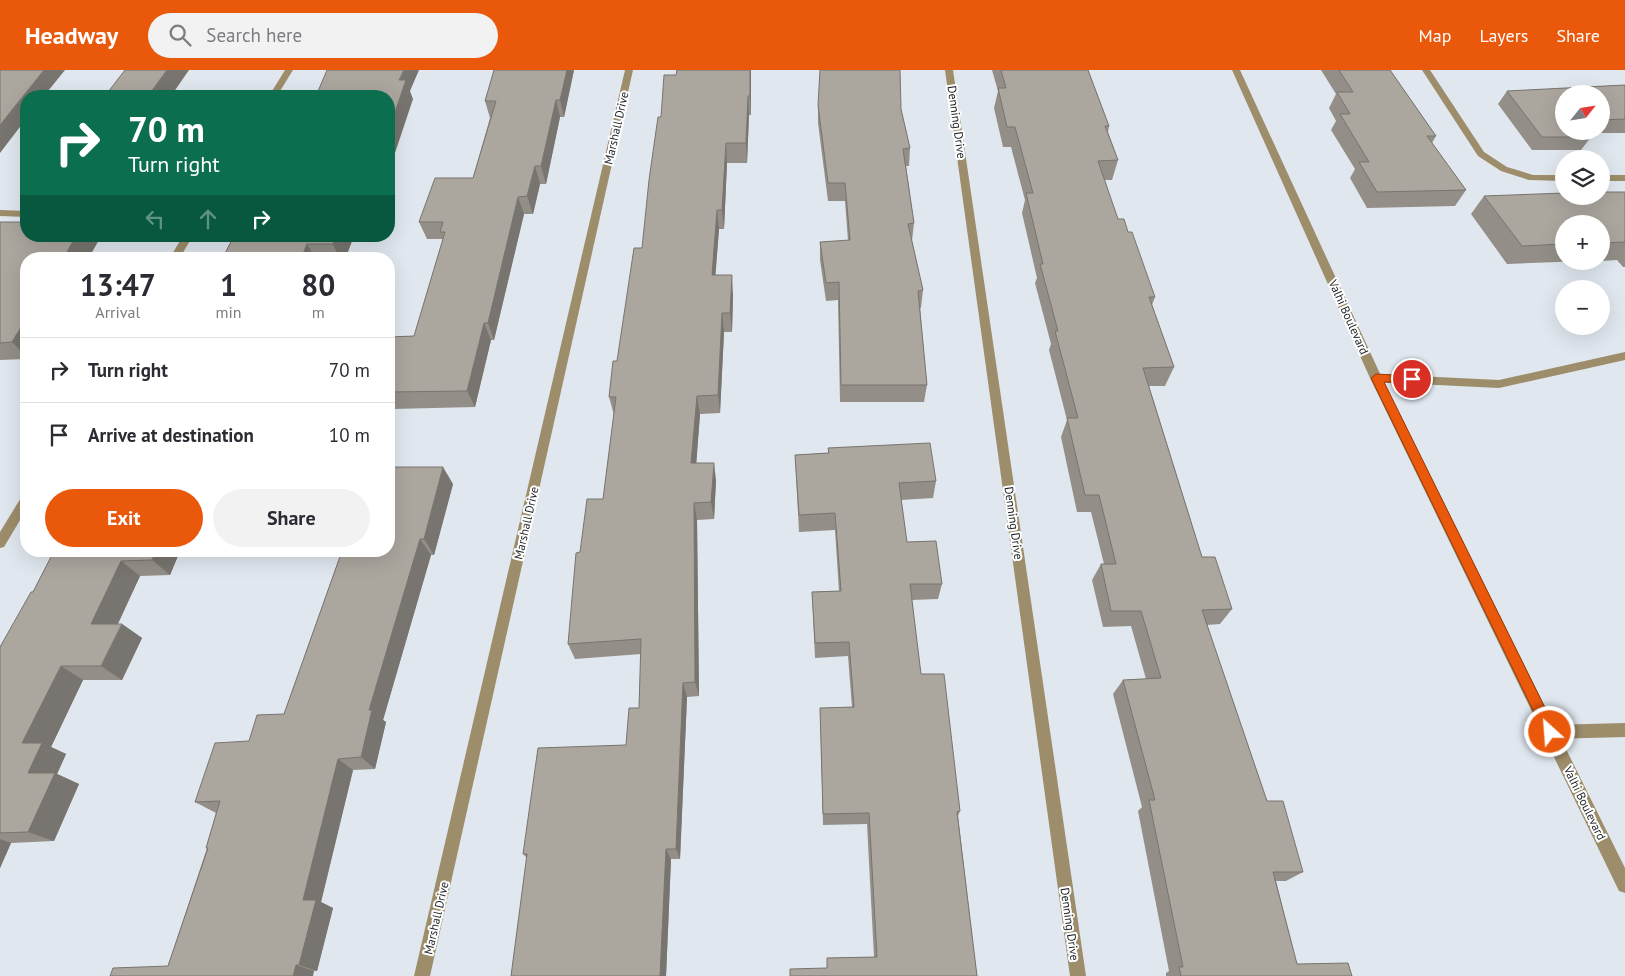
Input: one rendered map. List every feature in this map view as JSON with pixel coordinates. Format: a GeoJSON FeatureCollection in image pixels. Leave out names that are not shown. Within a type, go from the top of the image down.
{"type":"FeatureCollection","features":[{"type":"Feature","properties":{"kind":"street"},"geometry":{"type":"LineString","coordinates":[[277,90],[289,70]]}},
{"type":"Feature","properties":{"kind":"street","name":"Marshall Drive"},"geometry":{"type":"LineString","coordinates":[[422,976],[629,70]]}},
{"type":"Feature","properties":{"kind":"street","name":"Denning Drive"},"geometry":{"type":"LineString","coordinates":[[950,70],[1078,976]]}},
{"type":"Feature","properties":{"kind":"street","name":"Valhi Boulevard"},"geometry":{"type":"LineString","coordinates":[[1236,70],[1376,378],[1625,885]]}},
{"type":"Feature","properties":{"kind":"street"},"geometry":{"type":"LineString","coordinates":[[1426,70],[1481,154],[1504,169],[1532,178],[1555,178]]}},
{"type":"Feature","properties":{"kind":"street"},"geometry":{"type":"LineString","coordinates":[[1610,178],[1625,178]]}},
{"type":"Feature","properties":{"kind":"street"},"geometry":{"type":"LineString","coordinates":[[0,214],[20,214]]}},
{"type":"Feature","properties":{"kind":"street"},"geometry":{"type":"LineString","coordinates":[[1376,378],[1499,384],[1625,356]]}},
{"type":"Feature","properties":{"kind":"street"},"geometry":{"type":"LineString","coordinates":[[0,542],[20,510]]}},
{"type":"Feature","properties":{"kind":"street"},"geometry":{"type":"LineString","coordinates":[[1550,732],[1625,730]]}},
{"type":"Feature","properties":{"kind":"building"},"geometry":{"type":"Polygon","coordinates":[[[0,70],[44,70],[28,90],[20,90],[20,100],[0,125],[0,70]]]}},
{"type":"Feature","properties":{"kind":"building"},"geometry":{"type":"Polygon","coordinates":[[[125,70],[167,70],[152,90],[110,90],[125,70]]]}},
{"type":"Feature","properties":{"kind":"building"},"geometry":{"type":"Polygon","coordinates":[[[327,70],[404,70],[399,80],[406,80],[395,112],[395,90],[319,90],[327,70]]]}},
{"type":"Feature","properties":{"kind":"building"},"geometry":{"type":"Polygon","coordinates":[[[494,70],[567,70],[560,100],[556,100],[541,166],[535,166],[527,196],[518,197],[488,323],[484,323],[467,391],[395,392],[395,337],[414,336],[445,232],[440,232],[443,222],[419,222],[435,178],[473,178],[496,101],[485,101],[494,70]]]}},
{"type":"Feature","properties":{"kind":"building"},"geometry":{"type":"Polygon","coordinates":[[[677,70],[750,70],[750,96],[748,96],[746,143],[726,143],[722,210],[717,210],[712,275],[732,275],[730,313],[722,313],[718,395],[697,396],[691,463],[714,463],[711,502],[694,503],[695,682],[683,683],[676,849],[666,849],[660,976],[511,976],[527,854],[523,854],[538,748],[626,745],[629,708],[639,708],[641,639],[568,644],[576,553],[580,552],[587,499],[603,499],[616,397],[609,397],[613,361],[617,361],[634,248],[642,248],[658,117],[661,117],[664,75],[676,75],[677,70]]]}},
{"type":"Feature","properties":{"kind":"building"},"geometry":{"type":"Polygon","coordinates":[[[820,70],[900,70],[901,109],[910,148],[903,149],[914,223],[908,224],[923,290],[918,291],[927,385],[841,385],[839,282],[826,283],[820,242],[850,240],[845,183],[828,183],[818,105],[820,70]]]}},
{"type":"Feature","properties":{"kind":"building"},"geometry":{"type":"Polygon","coordinates":[[[1001,70],[1088,70],[1109,126],[1105,126],[1118,160],[1098,161],[1118,219],[1124,219],[1128,232],[1132,232],[1155,297],[1149,297],[1174,367],[1143,368],[1202,557],[1215,557],[1232,609],[1202,610],[1267,801],[1283,801],[1303,872],[1273,872],[1297,964],[1348,963],[1352,976],[1181,976],[1179,967],[1183,967],[1149,800],[1155,800],[1123,680],[1161,678],[1141,611],[1111,611],[1101,564],[1116,564],[1099,495],[1085,495],[1067,418],[1078,418],[1040,264],[1043,264],[1026,193],[1033,193],[1015,127],[1007,127],[998,88],[1006,88],[1001,70]]]}},
{"type":"Feature","properties":{"kind":"building"},"geometry":{"type":"Polygon","coordinates":[[[1339,70],[1390,70],[1436,136],[1427,136],[1466,190],[1377,192],[1359,162],[1369,162],[1340,114],[1350,114],[1337,92],[1353,92],[1339,70]]]}},
{"type":"Feature","properties":{"kind":"building"},"geometry":{"type":"Polygon","coordinates":[[[1625,85],[1625,119],[1610,120],[1610,86],[1625,85]]]}},
{"type":"Feature","properties":{"kind":"building"},"geometry":{"type":"Polygon","coordinates":[[[1555,89],[1555,137],[1542,137],[1507,91],[1555,89]]]}},
{"type":"Feature","properties":{"kind":"building"},"geometry":{"type":"Polygon","coordinates":[[[1610,192],[1625,192],[1625,242],[1610,243],[1610,215],[1555,215],[1555,244],[1522,246],[1484,196],[1555,193],[1555,205],[1610,205],[1610,192]]]}},
{"type":"Feature","properties":{"kind":"building"},"geometry":{"type":"Polygon","coordinates":[[[0,222],[20,222],[20,242],[73,242],[67,252],[20,252],[20,329],[12,342],[0,343],[0,222]]]}},
{"type":"Feature","properties":{"kind":"building"},"geometry":{"type":"Polygon","coordinates":[[[231,242],[334,242],[333,244],[307,244],[304,252],[226,252],[231,242]]]}},
{"type":"Feature","properties":{"kind":"building"},"geometry":{"type":"Polygon","coordinates":[[[930,443],[936,481],[899,483],[907,542],[936,541],[942,584],[910,584],[921,674],[944,674],[960,811],[957,812],[977,976],[790,976],[790,969],[827,968],[827,958],[877,957],[869,813],[823,814],[820,708],[854,707],[849,642],[815,643],[812,592],[841,591],[835,513],[799,515],[795,455],[829,453],[828,448],[930,443]]]}},
{"type":"Feature","properties":{"kind":"building"},"geometry":{"type":"Polygon","coordinates":[[[395,467],[443,467],[424,539],[420,539],[369,710],[372,710],[361,757],[338,759],[303,900],[316,900],[299,965],[296,965],[293,976],[110,976],[113,968],[168,966],[208,848],[206,848],[220,801],[195,802],[215,743],[249,741],[257,715],[284,714],[340,557],[395,557],[395,467]]]}},
{"type":"Feature","properties":{"kind":"building"},"geometry":{"type":"Polygon","coordinates":[[[51,557],[153,557],[152,560],[121,561],[91,624],[122,624],[101,666],[61,666],[22,743],[42,743],[28,773],[55,773],[28,832],[0,833],[0,647],[31,592],[33,592],[51,557]]]}},
{"type":"Feature","properties":{"kind":"route"},"geometry":{"type":"LineString","coordinates":[[1412,379],[1376,378],[1550,732]]}}]}
